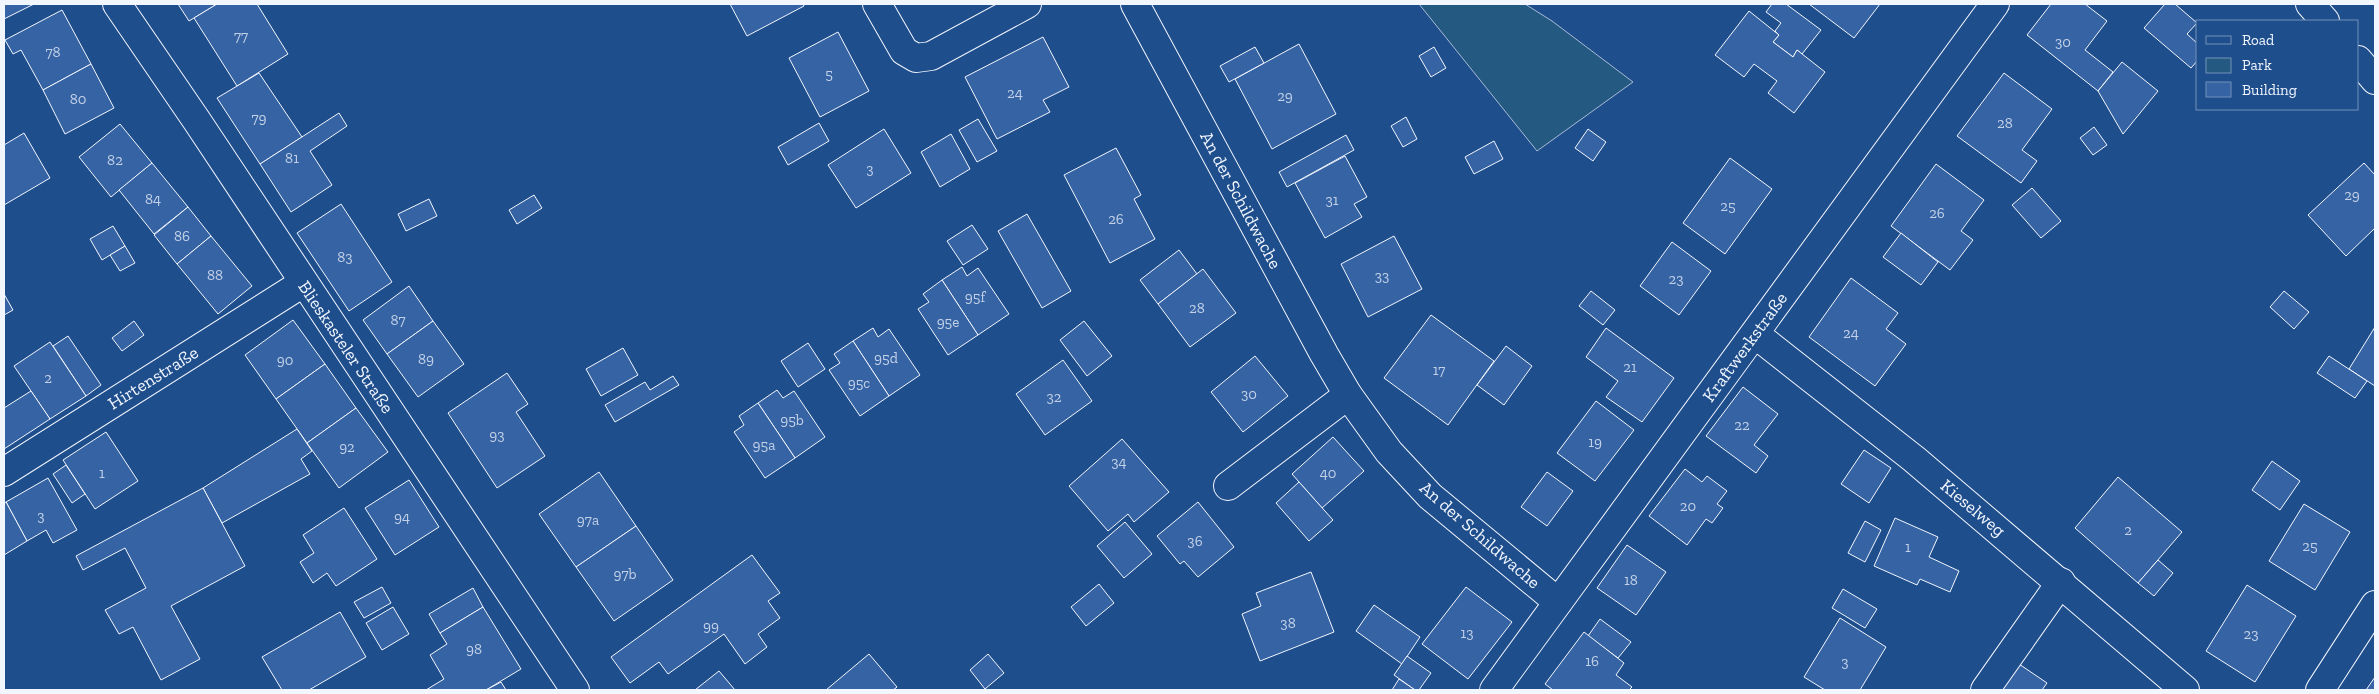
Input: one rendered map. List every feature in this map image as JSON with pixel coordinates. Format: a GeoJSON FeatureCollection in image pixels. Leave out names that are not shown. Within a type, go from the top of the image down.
{"type":"FeatureCollection","features":[{"type":"Feature","properties":{"kind":"street","name":"Blieskasteler Straße"},"geometry":{"type":"LineString","coordinates":[[118,4],[575,690]]}},
{"type":"Feature","properties":{"kind":"street"},"geometry":{"type":"LineString","coordinates":[[877,4],[904,51],[916,58],[931,56],[1027,4]]}},
{"type":"Feature","properties":{"kind":"street","name":"An der Schildwache"},"geometry":{"type":"LineString","coordinates":[[1135,4],[1348,395],[1389,452],[1430,496],[1558,602]]}},
{"type":"Feature","properties":{"kind":"street","name":"Kraftwerkstraße"},"geometry":{"type":"LineString","coordinates":[[1494,690],[1995,4]]}},
{"type":"Feature","properties":{"kind":"street"},"geometry":{"type":"LineString","coordinates":[[2310,4],[2324,20]]}},
{"type":"Feature","properties":{"kind":"street"},"geometry":{"type":"LineString","coordinates":[[2359,61],[2375,80]]}},
{"type":"Feature","properties":{"kind":"street","name":"Hirtenstraße"},"geometry":{"type":"LineString","coordinates":[[4,472],[303,283]]}},
{"type":"Feature","properties":{"kind":"street","name":"Kieselweg"},"geometry":{"type":"LineString","coordinates":[[1755,334],[1914,458],[2185,690]]}},
{"type":"Feature","properties":{"kind":"street"},"geometry":{"type":"LineString","coordinates":[[1228,486],[1348,395]]}},
{"type":"Feature","properties":{"kind":"street"},"geometry":{"type":"LineString","coordinates":[[1985,690],[2061,582]]}},
{"type":"Feature","properties":{"kind":"street"},"geometry":{"type":"LineString","coordinates":[[2320,690],[2375,605]]}},
{"type":"Feature","properties":{"kind":"green space"},"geometry":{"type":"Polygon","coordinates":[[[1419,4],[1525,4],[1552,21],[1633,82],[1537,151],[1419,4]]]}},
{"type":"Feature","properties":{"kind":"building"},"geometry":{"type":"Polygon","coordinates":[[[4,4],[34,4],[4,19],[4,4]]]}},
{"type":"Feature","properties":{"kind":"building"},"geometry":{"type":"Polygon","coordinates":[[[178,4],[217,4],[189,21],[178,4]]]}},
{"type":"Feature","properties":{"kind":"building"},"geometry":{"type":"Polygon","coordinates":[[[217,4],[257,4],[288,54],[237,86],[194,18],[217,4]]]}},
{"type":"Feature","properties":{"kind":"building"},"geometry":{"type":"Polygon","coordinates":[[[730,4],[803,4],[804,6],[747,36],[730,4]]]}},
{"type":"Feature","properties":{"kind":"building"},"geometry":{"type":"Polygon","coordinates":[[[1772,4],[1786,4],[1821,30],[1802,54],[1797,50],[1793,57],[1773,42],[1779,35],[1775,31],[1781,23],[1766,12],[1772,4]]]}},
{"type":"Feature","properties":{"kind":"building"},"geometry":{"type":"Polygon","coordinates":[[[1809,4],[1880,4],[1854,38],[1809,4]]]}},
{"type":"Feature","properties":{"kind":"building"},"geometry":{"type":"Polygon","coordinates":[[[2051,4],[2085,4],[2107,21],[2085,50],[2113,72],[2098,91],[2027,35],[2051,4]]]}},
{"type":"Feature","properties":{"kind":"building"},"geometry":{"type":"Polygon","coordinates":[[[2165,4],[2175,4],[2196,22],[2187,34],[2196,42],[2196,62],[2191,68],[2144,28],[2165,4]]]}},
{"type":"Feature","properties":{"kind":"building"},"geometry":{"type":"Polygon","coordinates":[[[62,10],[91,64],[43,90],[21,50],[13,54],[5,40],[62,10]]]}},
{"type":"Feature","properties":{"kind":"building"},"geometry":{"type":"Polygon","coordinates":[[[1749,11],[1779,35],[1773,42],[1793,57],[1797,50],[1825,72],[1794,113],[1768,93],[1777,81],[1754,64],[1744,77],[1715,55],[1749,11]]]}},
{"type":"Feature","properties":{"kind":"building"},"geometry":{"type":"Polygon","coordinates":[[[838,32],[869,91],[820,117],[789,58],[838,32]]]}},
{"type":"Feature","properties":{"kind":"building"},"geometry":{"type":"Polygon","coordinates":[[[1043,37],[1069,87],[1043,100],[1050,112],[997,139],[965,77],[1043,37]]]}},
{"type":"Feature","properties":{"kind":"building"},"geometry":{"type":"Polygon","coordinates":[[[1299,44],[1336,114],[1272,149],[1235,79],[1299,44]]]}},
{"type":"Feature","properties":{"kind":"building"},"geometry":{"type":"Polygon","coordinates":[[[1255,47],[1264,63],[1229,82],[1220,66],[1255,47]]]}},
{"type":"Feature","properties":{"kind":"building"},"geometry":{"type":"Polygon","coordinates":[[[1434,47],[1446,68],[1431,77],[1419,56],[1434,47]]]}},
{"type":"Feature","properties":{"kind":"building"},"geometry":{"type":"Polygon","coordinates":[[[2122,62],[2158,91],[2123,134],[2098,91],[2122,62]]]}},
{"type":"Feature","properties":{"kind":"building"},"geometry":{"type":"Polygon","coordinates":[[[91,64],[114,108],[65,134],[43,90],[91,64]]]}},
{"type":"Feature","properties":{"kind":"building"},"geometry":{"type":"Polygon","coordinates":[[[259,73],[302,137],[260,164],[217,98],[259,73]]]}},
{"type":"Feature","properties":{"kind":"building"},"geometry":{"type":"Polygon","coordinates":[[[2004,73],[2052,109],[2022,150],[2037,161],[2021,183],[1957,136],[2004,73]]]}},
{"type":"Feature","properties":{"kind":"building"},"geometry":{"type":"Polygon","coordinates":[[[339,113],[347,126],[310,151],[332,185],[291,212],[260,164],[339,113]]]}},
{"type":"Feature","properties":{"kind":"building"},"geometry":{"type":"Polygon","coordinates":[[[1406,117],[1417,139],[1403,147],[1391,126],[1406,117]]]}},
{"type":"Feature","properties":{"kind":"building"},"geometry":{"type":"Polygon","coordinates":[[[978,119],[997,151],[977,162],[959,130],[978,119]]]}},
{"type":"Feature","properties":{"kind":"building"},"geometry":{"type":"Polygon","coordinates":[[[819,123],[829,141],[788,165],[778,147],[819,123]]]}},
{"type":"Feature","properties":{"kind":"building"},"geometry":{"type":"Polygon","coordinates":[[[120,124],[152,163],[111,197],[79,157],[120,124]]]}},
{"type":"Feature","properties":{"kind":"building"},"geometry":{"type":"Polygon","coordinates":[[[2094,127],[2107,145],[2093,155],[2080,138],[2094,127]]]}},
{"type":"Feature","properties":{"kind":"building"},"geometry":{"type":"Polygon","coordinates":[[[884,129],[911,173],[856,208],[828,165],[884,129]]]}},
{"type":"Feature","properties":{"kind":"building"},"geometry":{"type":"Polygon","coordinates":[[[1588,129],[1606,142],[1593,161],[1575,148],[1588,129]]]}},
{"type":"Feature","properties":{"kind":"building"},"geometry":{"type":"Polygon","coordinates":[[[24,133],[50,178],[4,205],[4,145],[24,133]]]}},
{"type":"Feature","properties":{"kind":"building"},"geometry":{"type":"Polygon","coordinates":[[[951,134],[970,169],[940,187],[921,152],[951,134]]]}},
{"type":"Feature","properties":{"kind":"building"},"geometry":{"type":"Polygon","coordinates":[[[1346,135],[1354,150],[1287,187],[1279,172],[1346,135]]]}},
{"type":"Feature","properties":{"kind":"building"},"geometry":{"type":"Polygon","coordinates":[[[1494,141],[1503,159],[1474,174],[1465,157],[1494,141]]]}},
{"type":"Feature","properties":{"kind":"building"},"geometry":{"type":"Polygon","coordinates":[[[1116,148],[1141,195],[1134,199],[1155,239],[1110,263],[1064,175],[1116,148]]]}},
{"type":"Feature","properties":{"kind":"building"},"geometry":{"type":"Polygon","coordinates":[[[1345,156],[1367,197],[1354,204],[1362,217],[1325,238],[1295,183],[1345,156]]]}},
{"type":"Feature","properties":{"kind":"building"},"geometry":{"type":"Polygon","coordinates":[[[1730,158],[1772,189],[1725,254],[1683,223],[1730,158]]]}},
{"type":"Feature","properties":{"kind":"building"},"geometry":{"type":"Polygon","coordinates":[[[152,163],[188,207],[154,234],[119,190],[152,163]]]}},
{"type":"Feature","properties":{"kind":"building"},"geometry":{"type":"Polygon","coordinates":[[[2364,163],[2375,175],[2375,228],[2346,256],[2308,215],[2364,163]]]}},
{"type":"Feature","properties":{"kind":"building"},"geometry":{"type":"Polygon","coordinates":[[[1936,164],[1984,200],[1961,231],[1973,240],[1950,270],[1891,226],[1936,164]]]}},
{"type":"Feature","properties":{"kind":"building"},"geometry":{"type":"Polygon","coordinates":[[[2032,188],[2061,221],[2041,238],[2012,205],[2032,188]]]}},
{"type":"Feature","properties":{"kind":"building"},"geometry":{"type":"Polygon","coordinates":[[[534,195],[542,208],[517,224],[509,210],[534,195]]]}},
{"type":"Feature","properties":{"kind":"building"},"geometry":{"type":"Polygon","coordinates":[[[429,199],[437,216],[406,231],[398,214],[429,199]]]}},
{"type":"Feature","properties":{"kind":"building"},"geometry":{"type":"Polygon","coordinates":[[[341,204],[392,282],[349,311],[297,233],[341,204]]]}},
{"type":"Feature","properties":{"kind":"building"},"geometry":{"type":"Polygon","coordinates":[[[188,207],[211,236],[177,264],[154,235],[188,207]]]}},
{"type":"Feature","properties":{"kind":"building"},"geometry":{"type":"Polygon","coordinates":[[[1027,214],[1071,291],[1042,308],[998,231],[1027,214]]]}},
{"type":"Feature","properties":{"kind":"building"},"geometry":{"type":"Polygon","coordinates":[[[972,225],[988,249],[963,265],[947,241],[972,225]]]}},
{"type":"Feature","properties":{"kind":"building"},"geometry":{"type":"Polygon","coordinates":[[[113,226],[125,246],[102,260],[90,239],[113,226]]]}},
{"type":"Feature","properties":{"kind":"building"},"geometry":{"type":"Polygon","coordinates":[[[1901,233],[1938,262],[1921,285],[1883,257],[1901,233]]]}},
{"type":"Feature","properties":{"kind":"building"},"geometry":{"type":"Polygon","coordinates":[[[211,236],[252,286],[218,314],[177,264],[211,236]]]}},
{"type":"Feature","properties":{"kind":"building"},"geometry":{"type":"Polygon","coordinates":[[[1394,236],[1422,289],[1368,317],[1341,264],[1394,236]]]}},
{"type":"Feature","properties":{"kind":"building"},"geometry":{"type":"Polygon","coordinates":[[[1672,242],[1711,271],[1679,315],[1640,286],[1672,242]]]}},
{"type":"Feature","properties":{"kind":"building"},"geometry":{"type":"Polygon","coordinates":[[[125,246],[135,263],[120,271],[110,255],[125,246]]]}},
{"type":"Feature","properties":{"kind":"building"},"geometry":{"type":"Polygon","coordinates":[[[1179,250],[1197,274],[1158,304],[1140,280],[1179,250]]]}},
{"type":"Feature","properties":{"kind":"building"},"geometry":{"type":"Polygon","coordinates":[[[962,267],[967,276],[978,268],[1009,314],[978,335],[942,280],[962,267]]]}},
{"type":"Feature","properties":{"kind":"building"},"geometry":{"type":"Polygon","coordinates":[[[1203,269],[1236,313],[1190,347],[1158,304],[1203,269]]]}},
{"type":"Feature","properties":{"kind":"building"},"geometry":{"type":"Polygon","coordinates":[[[1851,278],[1898,313],[1886,329],[1906,344],[1875,386],[1809,337],[1851,278]]]}},
{"type":"Feature","properties":{"kind":"building"},"geometry":{"type":"Polygon","coordinates":[[[942,280],[978,335],[948,355],[918,309],[929,302],[923,294],[942,280]]]}},
{"type":"Feature","properties":{"kind":"building"},"geometry":{"type":"Polygon","coordinates":[[[409,286],[433,321],[387,354],[363,320],[409,286]]]}},
{"type":"Feature","properties":{"kind":"building"},"geometry":{"type":"Polygon","coordinates":[[[1591,291],[1615,310],[1603,325],[1579,306],[1591,291]]]}},
{"type":"Feature","properties":{"kind":"building"},"geometry":{"type":"Polygon","coordinates":[[[2284,291],[2309,312],[2294,329],[2270,307],[2284,291]]]}},
{"type":"Feature","properties":{"kind":"building"},"geometry":{"type":"Polygon","coordinates":[[[4,294],[13,310],[4,315],[4,294]]]}},
{"type":"Feature","properties":{"kind":"building"},"geometry":{"type":"Polygon","coordinates":[[[1431,315],[1494,361],[1448,425],[1384,378],[1431,315]]]}},
{"type":"Feature","properties":{"kind":"building"},"geometry":{"type":"Polygon","coordinates":[[[293,320],[325,364],[276,399],[245,355],[293,320]]]}},
{"type":"Feature","properties":{"kind":"building"},"geometry":{"type":"Polygon","coordinates":[[[134,321],[144,335],[122,351],[112,338],[134,321]]]}},
{"type":"Feature","properties":{"kind":"building"},"geometry":{"type":"Polygon","coordinates":[[[433,321],[464,364],[418,397],[387,354],[433,321]]]}},
{"type":"Feature","properties":{"kind":"building"},"geometry":{"type":"Polygon","coordinates":[[[1084,321],[1112,356],[1087,376],[1060,340],[1084,321]]]}},
{"type":"Feature","properties":{"kind":"building"},"geometry":{"type":"Polygon","coordinates":[[[2375,327],[2375,386],[2349,369],[2375,327]]]}},
{"type":"Feature","properties":{"kind":"building"},"geometry":{"type":"Polygon","coordinates":[[[873,328],[878,337],[889,329],[920,375],[889,396],[853,341],[873,328]]]}},
{"type":"Feature","properties":{"kind":"building"},"geometry":{"type":"Polygon","coordinates":[[[1606,328],[1674,378],[1642,422],[1606,397],[1618,381],[1586,357],[1606,328]]]}},
{"type":"Feature","properties":{"kind":"building"},"geometry":{"type":"Polygon","coordinates":[[[68,336],[101,385],[86,396],[53,346],[68,336]]]}},
{"type":"Feature","properties":{"kind":"building"},"geometry":{"type":"Polygon","coordinates":[[[853,341],[889,396],[860,416],[829,370],[840,363],[834,354],[853,341]]]}},
{"type":"Feature","properties":{"kind":"building"},"geometry":{"type":"Polygon","coordinates":[[[50,342],[86,396],[50,419],[14,366],[50,342]]]}},
{"type":"Feature","properties":{"kind":"building"},"geometry":{"type":"Polygon","coordinates":[[[808,343],[825,369],[798,387],[781,361],[808,343]]]}},
{"type":"Feature","properties":{"kind":"building"},"geometry":{"type":"Polygon","coordinates":[[[1506,346],[1532,366],[1504,405],[1477,385],[1506,346]]]}},
{"type":"Feature","properties":{"kind":"building"},"geometry":{"type":"Polygon","coordinates":[[[623,348],[638,375],[601,396],[586,369],[623,348]]]}},
{"type":"Feature","properties":{"kind":"building"},"geometry":{"type":"Polygon","coordinates":[[[1255,356],[1288,396],[1243,432],[1211,392],[1255,356]]]}},
{"type":"Feature","properties":{"kind":"building"},"geometry":{"type":"Polygon","coordinates":[[[2329,356],[2367,381],[2355,398],[2317,373],[2329,356]]]}},
{"type":"Feature","properties":{"kind":"building"},"geometry":{"type":"Polygon","coordinates":[[[1063,360],[1092,401],[1045,435],[1016,394],[1063,360]]]}},
{"type":"Feature","properties":{"kind":"building"},"geometry":{"type":"Polygon","coordinates":[[[325,364],[356,408],[307,443],[276,399],[325,364]]]}},
{"type":"Feature","properties":{"kind":"building"},"geometry":{"type":"Polygon","coordinates":[[[507,373],[528,404],[516,412],[545,456],[497,488],[448,413],[507,373]]]}},
{"type":"Feature","properties":{"kind":"building"},"geometry":{"type":"Polygon","coordinates":[[[673,376],[679,385],[615,422],[605,405],[645,382],[650,390],[673,376]]]}},
{"type":"Feature","properties":{"kind":"building"},"geometry":{"type":"Polygon","coordinates":[[[1743,387],[1778,414],[1754,445],[1768,456],[1756,473],[1706,436],[1743,387]]]}},
{"type":"Feature","properties":{"kind":"building"},"geometry":{"type":"Polygon","coordinates":[[[777,390],[783,398],[794,391],[825,437],[795,458],[758,403],[777,390]]]}},
{"type":"Feature","properties":{"kind":"building"},"geometry":{"type":"Polygon","coordinates":[[[31,391],[50,419],[4,449],[4,408],[31,391]]]}},
{"type":"Feature","properties":{"kind":"building"},"geometry":{"type":"Polygon","coordinates":[[[1596,401],[1634,430],[1595,481],[1557,453],[1596,401]]]}},
{"type":"Feature","properties":{"kind":"building"},"geometry":{"type":"Polygon","coordinates":[[[758,403],[795,458],[765,478],[734,432],[744,425],[739,416],[758,403]]]}},
{"type":"Feature","properties":{"kind":"building"},"geometry":{"type":"Polygon","coordinates":[[[356,408],[388,452],[339,488],[307,443],[356,408]]]}},
{"type":"Feature","properties":{"kind":"building"},"geometry":{"type":"Polygon","coordinates":[[[297,429],[312,451],[301,459],[310,474],[222,523],[203,488],[297,429]]]}},
{"type":"Feature","properties":{"kind":"building"},"geometry":{"type":"Polygon","coordinates":[[[106,432],[138,481],[95,509],[63,460],[106,432]]]}},
{"type":"Feature","properties":{"kind":"building"},"geometry":{"type":"Polygon","coordinates":[[[1333,437],[1364,471],[1322,508],[1292,474],[1333,437]]]}},
{"type":"Feature","properties":{"kind":"building"},"geometry":{"type":"Polygon","coordinates":[[[1122,439],[1169,492],[1134,522],[1128,514],[1108,531],[1069,486],[1122,439]]]}},
{"type":"Feature","properties":{"kind":"building"},"geometry":{"type":"Polygon","coordinates":[[[1864,450],[1891,468],[1869,503],[1841,484],[1864,450]]]}},
{"type":"Feature","properties":{"kind":"building"},"geometry":{"type":"Polygon","coordinates":[[[2272,461],[2300,481],[2280,510],[2252,490],[2272,461]]]}},
{"type":"Feature","properties":{"kind":"building"},"geometry":{"type":"Polygon","coordinates":[[[66,465],[85,494],[72,503],[53,474],[66,465]]]}},
{"type":"Feature","properties":{"kind":"building"},"geometry":{"type":"Polygon","coordinates":[[[1685,469],[1702,482],[1707,476],[1727,491],[1717,504],[1723,508],[1712,523],[1706,519],[1687,545],[1649,516],[1685,469]]]}},
{"type":"Feature","properties":{"kind":"building"},"geometry":{"type":"Polygon","coordinates":[[[599,472],[636,526],[576,567],[539,514],[599,472]]]}},
{"type":"Feature","properties":{"kind":"building"},"geometry":{"type":"Polygon","coordinates":[[[1547,472],[1573,491],[1547,526],[1521,507],[1547,472]]]}},
{"type":"Feature","properties":{"kind":"building"},"geometry":{"type":"Polygon","coordinates":[[[2118,477],[2182,532],[2138,583],[2075,528],[2118,477]]]}},
{"type":"Feature","properties":{"kind":"building"},"geometry":{"type":"Polygon","coordinates":[[[48,478],[77,530],[53,543],[46,530],[27,541],[6,502],[48,478]]]}},
{"type":"Feature","properties":{"kind":"building"},"geometry":{"type":"Polygon","coordinates":[[[409,480],[439,527],[395,555],[365,508],[409,480]]]}},
{"type":"Feature","properties":{"kind":"building"},"geometry":{"type":"Polygon","coordinates":[[[1299,482],[1333,520],[1309,541],[1276,503],[1299,482]]]}},
{"type":"Feature","properties":{"kind":"building"},"geometry":{"type":"Polygon","coordinates":[[[203,488],[245,566],[171,606],[200,659],[161,680],[133,627],[119,634],[105,610],[146,588],[125,548],[83,570],[76,556],[203,488]]]}},
{"type":"Feature","properties":{"kind":"building"},"geometry":{"type":"Polygon","coordinates":[[[6,502],[27,541],[4,555],[4,503],[6,502]]]}},
{"type":"Feature","properties":{"kind":"building"},"geometry":{"type":"Polygon","coordinates":[[[1198,502],[1234,547],[1198,577],[1184,561],[1180,564],[1157,536],[1198,502]]]}},
{"type":"Feature","properties":{"kind":"building"},"geometry":{"type":"Polygon","coordinates":[[[2304,504],[2350,532],[2315,590],[2269,561],[2304,504]]]}},
{"type":"Feature","properties":{"kind":"building"},"geometry":{"type":"Polygon","coordinates":[[[344,508],[377,559],[336,586],[327,573],[313,583],[300,562],[314,553],[303,535],[344,508]]]}},
{"type":"Feature","properties":{"kind":"building"},"geometry":{"type":"Polygon","coordinates":[[[1895,518],[1938,537],[1929,557],[1959,571],[1950,592],[1920,579],[1917,585],[1874,566],[1895,518]]]}},
{"type":"Feature","properties":{"kind":"building"},"geometry":{"type":"Polygon","coordinates":[[[1865,521],[1881,530],[1865,562],[1848,553],[1865,521]]]}},
{"type":"Feature","properties":{"kind":"building"},"geometry":{"type":"Polygon","coordinates":[[[1125,522],[1152,554],[1124,578],[1097,546],[1125,522]]]}},
{"type":"Feature","properties":{"kind":"building"},"geometry":{"type":"Polygon","coordinates":[[[636,526],[673,580],[614,621],[576,567],[636,526]]]}},
{"type":"Feature","properties":{"kind":"building"},"geometry":{"type":"Polygon","coordinates":[[[1627,545],[1666,572],[1636,615],[1597,588],[1627,545]]]}},
{"type":"Feature","properties":{"kind":"building"},"geometry":{"type":"Polygon","coordinates":[[[752,555],[780,593],[768,601],[780,618],[758,634],[767,647],[745,664],[724,634],[668,674],[659,662],[630,683],[611,657],[752,555]]]}},
{"type":"Feature","properties":{"kind":"building"},"geometry":{"type":"Polygon","coordinates":[[[2158,560],[2173,573],[2154,596],[2138,583],[2158,560]]]}},
{"type":"Feature","properties":{"kind":"building"},"geometry":{"type":"Polygon","coordinates":[[[1311,572],[1334,632],[1260,661],[1242,614],[1261,606],[1256,593],[1311,572]]]}},
{"type":"Feature","properties":{"kind":"building"},"geometry":{"type":"Polygon","coordinates":[[[1099,584],[1114,603],[1086,626],[1071,607],[1099,584]]]}},
{"type":"Feature","properties":{"kind":"building"},"geometry":{"type":"Polygon","coordinates":[[[2247,585],[2296,616],[2255,682],[2206,651],[2247,585]]]}},
{"type":"Feature","properties":{"kind":"building"},"geometry":{"type":"Polygon","coordinates":[[[382,587],[391,603],[364,618],[354,602],[382,587]]]}},
{"type":"Feature","properties":{"kind":"building"},"geometry":{"type":"Polygon","coordinates":[[[1466,587],[1512,622],[1468,679],[1422,644],[1466,587]]]}},
{"type":"Feature","properties":{"kind":"building"},"geometry":{"type":"Polygon","coordinates":[[[473,588],[483,607],[440,633],[429,614],[473,588]]]}},
{"type":"Feature","properties":{"kind":"building"},"geometry":{"type":"Polygon","coordinates":[[[1843,589],[1877,609],[1865,628],[1832,608],[1843,589]]]}},
{"type":"Feature","properties":{"kind":"building"},"geometry":{"type":"Polygon","coordinates":[[[1374,605],[1420,637],[1402,664],[1356,631],[1374,605]]]}},
{"type":"Feature","properties":{"kind":"building"},"geometry":{"type":"Polygon","coordinates":[[[393,607],[409,634],[382,650],[366,623],[393,607]]]}},
{"type":"Feature","properties":{"kind":"building"},"geometry":{"type":"Polygon","coordinates":[[[483,607],[521,669],[486,690],[426,690],[444,679],[430,655],[447,644],[440,633],[483,607]]]}},
{"type":"Feature","properties":{"kind":"building"},"geometry":{"type":"Polygon","coordinates":[[[340,612],[366,657],[309,690],[282,690],[262,657],[340,612]]]}},
{"type":"Feature","properties":{"kind":"building"},"geometry":{"type":"Polygon","coordinates":[[[1840,618],[1886,647],[1860,690],[1825,690],[1804,677],[1840,618]]]}},
{"type":"Feature","properties":{"kind":"building"},"geometry":{"type":"Polygon","coordinates":[[[1600,619],[1631,642],[1618,658],[1588,636],[1600,619]]]}},
{"type":"Feature","properties":{"kind":"building"},"geometry":{"type":"Polygon","coordinates":[[[1584,632],[1624,663],[1616,675],[1632,687],[1629,690],[1553,690],[1545,684],[1584,632]]]}},
{"type":"Feature","properties":{"kind":"building"},"geometry":{"type":"Polygon","coordinates":[[[869,654],[897,687],[893,690],[826,690],[869,654]]]}},
{"type":"Feature","properties":{"kind":"building"},"geometry":{"type":"Polygon","coordinates":[[[988,654],[1004,673],[985,689],[970,670],[988,654]]]}},
{"type":"Feature","properties":{"kind":"building"},"geometry":{"type":"Polygon","coordinates":[[[1407,656],[1431,673],[1419,690],[1415,690],[1394,675],[1407,656]]]}},
{"type":"Feature","properties":{"kind":"building"},"geometry":{"type":"Polygon","coordinates":[[[2019,664],[2047,683],[2042,690],[2002,690],[2019,664]]]}},
{"type":"Feature","properties":{"kind":"building"},"geometry":{"type":"Polygon","coordinates":[[[719,671],[735,690],[695,690],[719,671]]]}},
{"type":"Feature","properties":{"kind":"building"},"geometry":{"type":"Polygon","coordinates":[[[2375,677],[2375,690],[2366,690],[2375,677]]]}},
{"type":"Feature","properties":{"kind":"building"},"geometry":{"type":"Polygon","coordinates":[[[1399,679],[1415,690],[1392,690],[1399,679]]]}},
{"type":"Feature","properties":{"kind":"building"},"geometry":{"type":"Polygon","coordinates":[[[501,682],[506,690],[486,690],[501,682]]]}}]}
